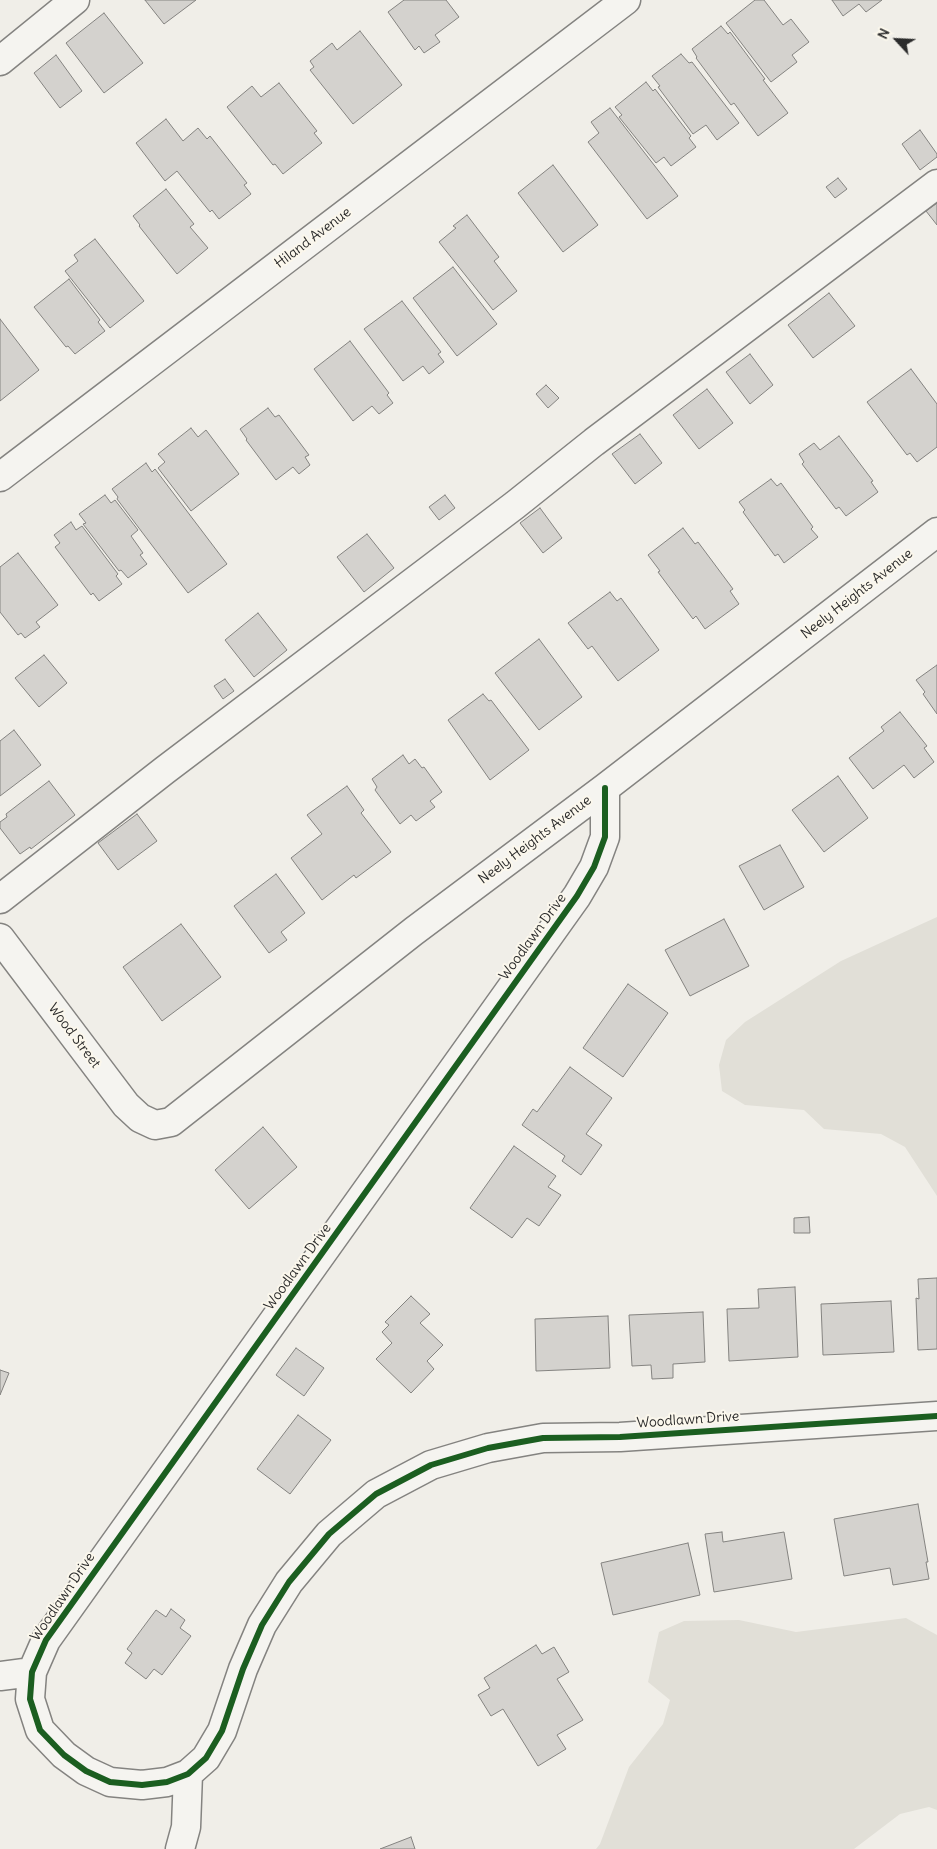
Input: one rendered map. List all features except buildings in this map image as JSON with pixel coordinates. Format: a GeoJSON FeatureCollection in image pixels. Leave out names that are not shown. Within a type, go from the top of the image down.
{"type":"FeatureCollection","features":[{"type":"Feature","properties":{"kind":"street"},"geometry":{"type":"LineString","coordinates":[[0,61],[75,0]]}},
{"type":"Feature","properties":{"kind":"street","name":"Hiland Avenue"},"geometry":{"type":"LineString","coordinates":[[0,476],[626,0]]}},
{"type":"Feature","properties":{"kind":"street"},"geometry":{"type":"LineString","coordinates":[[0,899],[164,770],[594,442],[937,184]]}},
{"type":"Feature","properties":{"kind":"street","name":"Neely Heights Avenue"},"geometry":{"type":"LineString","coordinates":[[155,1125],[171,1122],[188,1110],[262,1049],[937,532]]}},
{"type":"Feature","properties":{"kind":"street","name":"Woodlawn Drive"},"geometry":{"type":"LineString","coordinates":[[605,788],[605,837],[594,867],[577,896],[46,1640],[32,1672],[30,1698],[40,1730],[64,1755],[86,1771],[110,1782],[142,1785],[167,1782],[188,1774],[206,1758],[222,1731],[243,1669],[262,1625],[290,1582],[329,1534],[376,1494],[431,1465],[488,1448],[543,1438],[620,1437],[937,1416]]}},
{"type":"Feature","properties":{"kind":"street","name":"Wood Street"},"geometry":{"type":"LineString","coordinates":[[0,938],[126,1105],[140,1118],[155,1125]]}},
{"type":"Feature","properties":{"kind":"street"},"geometry":{"type":"LineString","coordinates":[[0,1676],[32,1672]]}},
{"type":"Feature","properties":{"kind":"street"},"geometry":{"type":"LineString","coordinates":[[180,1849],[186,1827],[188,1774]]}},
{"type":"Feature","properties":{"kind":"shaded area"},"geometry":{"type":"Polygon","coordinates":[[[937,917],[937,1196],[905,1147],[881,1134],[824,1129],[804,1110],[745,1105],[722,1091],[719,1065],[726,1040],[745,1022],[841,961],[937,917]]]}},
{"type":"Feature","properties":{"kind":"shaded area"},"geometry":{"type":"Polygon","coordinates":[[[906,1618],[937,1635],[937,1810],[929,1807],[900,1814],[854,1849],[596,1849],[600,1844],[629,1767],[663,1724],[670,1700],[648,1682],[659,1632],[684,1621],[739,1620],[796,1632],[906,1618]]]}},
{"type":"Feature","properties":{"kind":"cycle path"},"geometry":{"type":"LineString","coordinates":[[605,788],[605,837],[594,867],[577,896],[46,1640],[32,1672],[30,1699],[40,1730],[64,1755],[86,1771],[110,1782],[142,1785],[167,1782],[188,1774],[206,1758],[222,1731],[243,1669],[262,1625],[289,1582],[329,1534],[376,1494],[431,1465],[488,1448],[543,1438],[620,1437],[937,1416]]}}]}
